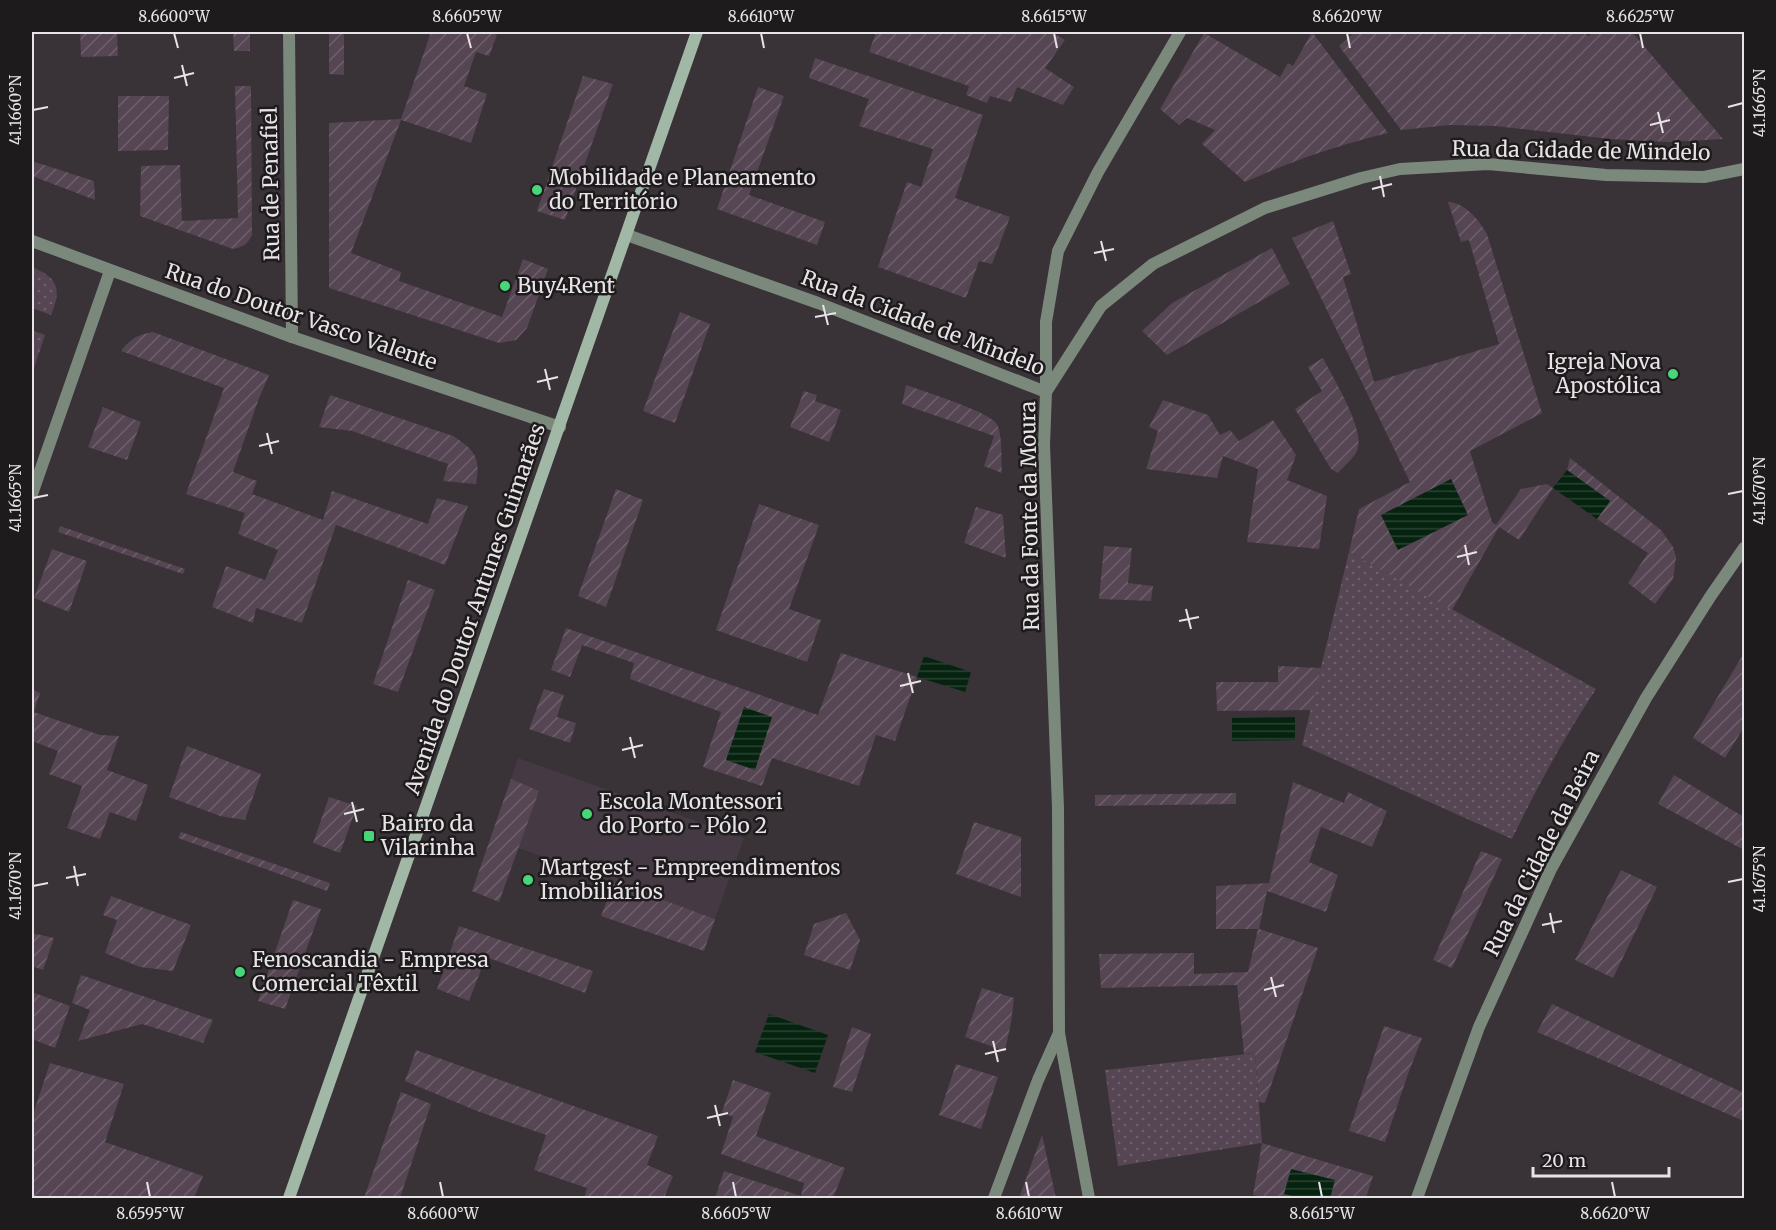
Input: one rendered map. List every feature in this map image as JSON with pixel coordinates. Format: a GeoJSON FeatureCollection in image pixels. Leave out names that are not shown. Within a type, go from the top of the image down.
{"type":"FeatureCollection","features":[{"type":"Feature","properties":{"kind":"main road","name":"Avenida do Doutor Antunes Guimarães"},"geometry":{"type":"LineString","coordinates":[[289,1198],[697,32]]}},
{"type":"Feature","properties":{"kind":"street","name":"Rua de Penafiel"},"geometry":{"type":"LineString","coordinates":[[289,32],[292,337]]}},
{"type":"Feature","properties":{"kind":"street","name":"Rua da Fonte da Moura"},"geometry":{"type":"LineString","coordinates":[[1089,1198],[1059,1033],[1058,813],[1044,445],[1046,322],[1058,251],[1098,172],[1180,32]]}},
{"type":"Feature","properties":{"kind":"street","name":"Rua da Cidade de Mindelo"},"geometry":{"type":"LineString","coordinates":[[627,235],[818,303],[1046,392],[1101,306],[1152,264],[1265,208],[1361,177],[1400,169],[1488,164],[1606,175],[1704,177],[1744,169]]}},
{"type":"Feature","properties":{"kind":"street","name":"Rua do Doutor Vasco Valente"},"geometry":{"type":"LineString","coordinates":[[32,241],[292,337],[560,427]]}},
{"type":"Feature","properties":{"kind":"street"},"geometry":{"type":"LineString","coordinates":[[32,494],[110,271]]}},
{"type":"Feature","properties":{"kind":"street","name":"Rua da Cidade da Beira"},"geometry":{"type":"LineString","coordinates":[[1417,1198],[1479,1027],[1551,869],[1646,698],[1744,548]]}},
{"type":"Feature","properties":{"kind":"street","name":"Rua da Fonte da Moura"},"geometry":{"type":"LineString","coordinates":[[994,1198],[1038,1080],[1059,1033]]}},
{"type":"Feature","properties":{"kind":"shaded area"},"geometry":{"type":"Polygon","coordinates":[[[80,32],[117,32],[118,56],[81,57],[80,32]]]}},
{"type":"Feature","properties":{"kind":"shaded area"},"geometry":{"type":"Polygon","coordinates":[[[233,32],[250,32],[250,51],[234,51],[233,32]]]}},
{"type":"Feature","properties":{"kind":"shaded area"},"geometry":{"type":"Polygon","coordinates":[[[329,32],[344,32],[344,75],[329,74],[329,32]]]}},
{"type":"Feature","properties":{"kind":"shaded area"},"geometry":{"type":"Polygon","coordinates":[[[431,32],[488,32],[497,35],[489,56],[476,52],[464,86],[487,94],[471,143],[401,120],[351,253],[401,272],[399,281],[502,317],[523,259],[548,269],[527,328],[516,340],[499,343],[329,288],[329,123],[401,119],[431,32]]]}},
{"type":"Feature","properties":{"kind":"shaded area"},"geometry":{"type":"Polygon","coordinates":[[[876,32],[1051,32],[1065,40],[1045,68],[1074,87],[1063,105],[1017,87],[1011,102],[990,96],[987,103],[966,95],[969,86],[869,52],[876,32]]]}},
{"type":"Feature","properties":{"kind":"shaded area"},"geometry":{"type":"Polygon","coordinates":[[[1312,32],[1388,133],[1315,154],[1245,182],[1202,144],[1215,130],[1187,118],[1179,125],[1160,109],[1204,33],[1280,77],[1288,63],[1293,66],[1312,32]]]}},
{"type":"Feature","properties":{"kind":"shaded area"},"geometry":{"type":"Polygon","coordinates":[[[1354,32],[1584,32],[1588,36],[1593,32],[1632,32],[1723,139],[1669,142],[1610,139],[1495,126],[1450,125],[1401,130],[1339,46],[1354,32]]]}},
{"type":"Feature","properties":{"kind":"shaded area"},"geometry":{"type":"Polygon","coordinates":[[[815,58],[983,115],[955,198],[1010,217],[992,264],[979,261],[966,298],[878,267],[907,182],[921,187],[933,149],[859,126],[869,99],[809,78],[815,58]]]}},
{"type":"Feature","properties":{"kind":"shaded area"},"geometry":{"type":"Polygon","coordinates":[[[583,76],[613,84],[565,220],[537,211],[583,76]]]}},
{"type":"Feature","properties":{"kind":"shaded area"},"geometry":{"type":"Polygon","coordinates":[[[235,86],[251,86],[252,235],[245,245],[233,249],[140,216],[141,166],[180,165],[182,221],[238,218],[235,86]]]}},
{"type":"Feature","properties":{"kind":"shaded area"},"geometry":{"type":"Polygon","coordinates":[[[758,87],[784,96],[749,195],[825,222],[817,245],[717,209],[758,87]]]}},
{"type":"Feature","properties":{"kind":"shaded area"},"geometry":{"type":"Polygon","coordinates":[[[118,96],[169,96],[168,150],[118,151],[118,96]]]}},
{"type":"Feature","properties":{"kind":"shaded area"},"geometry":{"type":"Polygon","coordinates":[[[32,161],[94,181],[95,200],[32,176],[32,161]]]}},
{"type":"Feature","properties":{"kind":"shaded area"},"geometry":{"type":"Polygon","coordinates":[[[1448,202],[1461,205],[1466,209],[1476,218],[1487,234],[1542,413],[1470,451],[1492,522],[1496,525],[1521,489],[1547,484],[1553,488],[1519,540],[1499,527],[1452,610],[1349,552],[1359,509],[1410,482],[1292,238],[1333,221],[1351,274],[1343,277],[1374,382],[1499,344],[1469,240],[1461,242],[1448,202]]]}},
{"type":"Feature","properties":{"kind":"shaded area"},"geometry":{"type":"Polygon","coordinates":[[[1272,248],[1290,284],[1167,355],[1142,331],[1172,303],[1272,248]]]}},
{"type":"Feature","properties":{"kind":"shaded area"},"geometry":{"type":"Polygon","coordinates":[[[32,267],[47,275],[55,285],[57,291],[51,315],[32,308],[32,267]]]}},
{"type":"Feature","properties":{"kind":"shaded area"},"geometry":{"type":"Polygon","coordinates":[[[680,312],[710,324],[675,423],[643,411],[680,312]]]}},
{"type":"Feature","properties":{"kind":"shaded area"},"geometry":{"type":"Polygon","coordinates":[[[32,330],[45,335],[32,374],[32,330]]]}},
{"type":"Feature","properties":{"kind":"shaded area"},"geometry":{"type":"Polygon","coordinates":[[[153,332],[269,375],[233,472],[257,481],[252,494],[323,520],[332,491],[428,524],[437,498],[468,506],[445,565],[336,525],[302,623],[256,608],[253,623],[212,607],[226,566],[265,580],[278,550],[238,534],[245,513],[186,494],[224,388],[121,351],[135,338],[153,332]]]}},
{"type":"Feature","properties":{"kind":"shaded area"},"geometry":{"type":"Polygon","coordinates":[[[1323,358],[1353,418],[1359,442],[1357,451],[1351,460],[1338,473],[1331,469],[1295,409],[1322,391],[1308,367],[1323,358]]]}},
{"type":"Feature","properties":{"kind":"shaded area"},"geometry":{"type":"Polygon","coordinates":[[[906,385],[968,407],[996,423],[1001,440],[1002,473],[984,466],[994,436],[902,404],[906,385]]]}},
{"type":"Feature","properties":{"kind":"shaded area"},"geometry":{"type":"Polygon","coordinates":[[[804,391],[817,395],[815,401],[841,410],[829,442],[790,427],[804,391]]]}},
{"type":"Feature","properties":{"kind":"shaded area"},"geometry":{"type":"Polygon","coordinates":[[[330,395],[453,436],[467,446],[475,456],[478,467],[476,484],[443,481],[448,464],[352,431],[319,427],[330,395]]]}},
{"type":"Feature","properties":{"kind":"shaded area"},"geometry":{"type":"Polygon","coordinates":[[[1163,400],[1208,415],[1220,435],[1230,430],[1239,441],[1273,420],[1296,455],[1287,480],[1327,496],[1319,549],[1247,542],[1258,469],[1223,456],[1217,478],[1146,469],[1158,431],[1149,427],[1163,400]]]}},
{"type":"Feature","properties":{"kind":"shaded area"},"geometry":{"type":"Polygon","coordinates":[[[103,407],[141,422],[127,460],[88,447],[103,407]]]}},
{"type":"Feature","properties":{"kind":"shaded area"},"geometry":{"type":"Polygon","coordinates":[[[1570,458],[1661,530],[1673,547],[1676,557],[1673,579],[1655,604],[1628,583],[1648,553],[1597,519],[1610,501],[1567,470],[1570,458]]]}},
{"type":"Feature","properties":{"kind":"shaded area"},"geometry":{"type":"Polygon","coordinates":[[[1567,470],[1610,501],[1597,519],[1553,488],[1567,470]]]}},
{"type":"Feature","properties":{"kind":"shaded area"},"geometry":{"type":"Polygon","coordinates":[[[1451,479],[1468,515],[1398,550],[1381,515],[1451,479]]]}},
{"type":"Feature","properties":{"kind":"shaded area"},"geometry":{"type":"Polygon","coordinates":[[[616,489],[643,500],[606,607],[578,596],[616,489]]]}},
{"type":"Feature","properties":{"kind":"shaded area"},"geometry":{"type":"Polygon","coordinates":[[[759,504],[819,525],[789,609],[821,620],[807,662],[716,630],[759,504]]]}},
{"type":"Feature","properties":{"kind":"shaded area"},"geometry":{"type":"Polygon","coordinates":[[[976,507],[1003,515],[1006,558],[964,543],[976,507]]]}},
{"type":"Feature","properties":{"kind":"shaded area"},"geometry":{"type":"Polygon","coordinates":[[[60,526],[185,569],[183,574],[58,532],[60,526]]]}},
{"type":"Feature","properties":{"kind":"shaded area"},"geometry":{"type":"Polygon","coordinates":[[[1104,546],[1132,548],[1128,583],[1153,586],[1151,601],[1099,599],[1104,546]]]}},
{"type":"Feature","properties":{"kind":"shaded area"},"geometry":{"type":"Polygon","coordinates":[[[52,549],[87,561],[69,612],[34,598],[52,549]]]}},
{"type":"Feature","properties":{"kind":"shaded area"},"geometry":{"type":"Polygon","coordinates":[[[1349,552],[1596,689],[1551,763],[1512,839],[1302,745],[1349,552]]]}},
{"type":"Feature","properties":{"kind":"shaded area"},"geometry":{"type":"Polygon","coordinates":[[[408,580],[435,590],[398,692],[373,684],[408,580]]]}},
{"type":"Feature","properties":{"kind":"shaded area"},"geometry":{"type":"Polygon","coordinates":[[[566,628],[818,715],[841,653],[917,677],[895,741],[876,735],[859,786],[772,758],[762,786],[703,767],[721,712],[630,679],[634,663],[582,645],[570,677],[551,670],[566,628]]]}},
{"type":"Feature","properties":{"kind":"shaded area"},"geometry":{"type":"Polygon","coordinates":[[[1744,653],[1744,727],[1725,758],[1693,738],[1744,653]]]}},
{"type":"Feature","properties":{"kind":"shaded area"},"geometry":{"type":"Polygon","coordinates":[[[924,656],[971,672],[965,692],[917,677],[924,656]]]}},
{"type":"Feature","properties":{"kind":"shaded area"},"geometry":{"type":"Polygon","coordinates":[[[1278,666],[1321,668],[1311,710],[1217,711],[1216,682],[1278,682],[1278,666]]]}},
{"type":"Feature","properties":{"kind":"shaded area"},"geometry":{"type":"Polygon","coordinates":[[[32,689],[40,693],[34,712],[100,735],[119,736],[107,770],[148,785],[136,821],[110,812],[100,839],[67,828],[82,786],[49,774],[58,751],[32,741],[32,689]]]}},
{"type":"Feature","properties":{"kind":"shaded area"},"geometry":{"type":"Polygon","coordinates":[[[544,689],[564,695],[557,717],[576,723],[570,743],[529,729],[544,689]]]}},
{"type":"Feature","properties":{"kind":"shaded area"},"geometry":{"type":"Polygon","coordinates":[[[744,707],[772,717],[755,770],[726,760],[744,707]]]}},
{"type":"Feature","properties":{"kind":"shaded area"},"geometry":{"type":"Polygon","coordinates":[[[1295,717],[1295,740],[1232,741],[1232,718],[1295,717]]]}},
{"type":"Feature","properties":{"kind":"shaded area"},"geometry":{"type":"Polygon","coordinates":[[[187,746],[261,774],[245,820],[220,816],[169,797],[187,746]]]}},
{"type":"Feature","properties":{"kind":"shaded area","name":"Escola Montessori do Porto - Pólo 2"},"geometry":{"type":"Polygon","coordinates":[[[518,758],[744,838],[715,919],[491,838],[518,758]]]}},
{"type":"Feature","properties":{"kind":"shaded area"},"geometry":{"type":"Polygon","coordinates":[[[1674,775],[1744,817],[1744,850],[1658,804],[1674,775]]]}},
{"type":"Feature","properties":{"kind":"shaded area"},"geometry":{"type":"Polygon","coordinates":[[[511,779],[539,791],[499,902],[472,891],[511,779]]]}},
{"type":"Feature","properties":{"kind":"shaded area"},"geometry":{"type":"Polygon","coordinates":[[[1293,782],[1344,803],[1348,792],[1387,811],[1372,847],[1321,827],[1309,862],[1338,875],[1326,912],[1267,891],[1259,929],[1318,948],[1265,1103],[1259,1102],[1255,1053],[1244,1054],[1237,985],[1101,988],[1099,954],[1194,953],[1194,974],[1248,972],[1258,929],[1216,929],[1216,886],[1269,883],[1293,782]]]}},
{"type":"Feature","properties":{"kind":"shaded area"},"geometry":{"type":"Polygon","coordinates":[[[1236,793],[1236,804],[1095,806],[1095,795],[1236,793]]]}},
{"type":"Feature","properties":{"kind":"shaded area"},"geometry":{"type":"Polygon","coordinates":[[[329,797],[357,806],[340,853],[313,843],[329,797]]]}},
{"type":"Feature","properties":{"kind":"shaded area"},"geometry":{"type":"Polygon","coordinates":[[[974,822],[1021,837],[1021,897],[956,874],[974,822]]]}},
{"type":"Feature","properties":{"kind":"shaded area"},"geometry":{"type":"Polygon","coordinates":[[[181,832],[330,883],[327,891],[178,838],[181,832]]]}},
{"type":"Feature","properties":{"kind":"shaded area"},"geometry":{"type":"Polygon","coordinates":[[[1481,851],[1502,859],[1452,968],[1433,960],[1481,851]]]}},
{"type":"Feature","properties":{"kind":"shaded area"},"geometry":{"type":"Polygon","coordinates":[[[1621,870],[1657,887],[1613,978],[1575,960],[1621,870]]]}},
{"type":"Feature","properties":{"kind":"shaded area"},"geometry":{"type":"Polygon","coordinates":[[[614,882],[715,919],[704,951],[601,916],[614,882]]]}},
{"type":"Feature","properties":{"kind":"shaded area"},"geometry":{"type":"Polygon","coordinates":[[[111,896],[191,925],[173,971],[140,967],[105,953],[117,920],[103,915],[111,896]]]}},
{"type":"Feature","properties":{"kind":"shaded area"},"geometry":{"type":"Polygon","coordinates":[[[293,900],[321,909],[285,1009],[258,1001],[293,900]]]}},
{"type":"Feature","properties":{"kind":"shaded area"},"geometry":{"type":"Polygon","coordinates":[[[846,913],[860,940],[850,970],[804,955],[814,924],[846,913]]]}},
{"type":"Feature","properties":{"kind":"shaded area"},"geometry":{"type":"Polygon","coordinates":[[[459,926],[593,971],[585,993],[486,957],[469,1001],[437,989],[459,926]]]}},
{"type":"Feature","properties":{"kind":"shaded area"},"geometry":{"type":"Polygon","coordinates":[[[32,933],[54,938],[43,970],[32,966],[32,933]]]}},
{"type":"Feature","properties":{"kind":"shaded area"},"geometry":{"type":"Polygon","coordinates":[[[81,975],[213,1020],[203,1043],[142,1024],[78,1041],[90,1010],[72,1003],[81,975]]]}},
{"type":"Feature","properties":{"kind":"shaded area"},"geometry":{"type":"Polygon","coordinates":[[[982,988],[1014,998],[1005,1051],[965,1037],[982,988]]]}},
{"type":"Feature","properties":{"kind":"shaded area"},"geometry":{"type":"Polygon","coordinates":[[[32,992],[70,1006],[55,1048],[32,1039],[32,992]]]}},
{"type":"Feature","properties":{"kind":"shaded area"},"geometry":{"type":"Polygon","coordinates":[[[1552,1004],[1744,1093],[1744,1121],[1537,1032],[1552,1004]]]}},
{"type":"Feature","properties":{"kind":"shaded area"},"geometry":{"type":"Polygon","coordinates":[[[769,1014],[828,1035],[815,1073],[755,1052],[769,1014]]]}},
{"type":"Feature","properties":{"kind":"shaded area"},"geometry":{"type":"Polygon","coordinates":[[[1384,1026],[1422,1038],[1385,1142],[1349,1131],[1384,1026]]]}},
{"type":"Feature","properties":{"kind":"shaded area"},"geometry":{"type":"Polygon","coordinates":[[[852,1027],[871,1034],[852,1092],[833,1087],[852,1027]]]}},
{"type":"Feature","properties":{"kind":"shaded area"},"geometry":{"type":"Polygon","coordinates":[[[416,1050],[658,1136],[647,1165],[673,1176],[664,1198],[584,1198],[587,1188],[534,1170],[546,1135],[477,1111],[405,1081],[416,1050]]]}},
{"type":"Feature","properties":{"kind":"shaded area"},"geometry":{"type":"Polygon","coordinates":[[[1255,1053],[1262,1143],[1118,1166],[1105,1070],[1255,1053]]]}},
{"type":"Feature","properties":{"kind":"shaded area"},"geometry":{"type":"Polygon","coordinates":[[[50,1063],[124,1084],[105,1142],[203,1176],[194,1198],[32,1198],[32,1117],[50,1063]]]}},
{"type":"Feature","properties":{"kind":"shaded area"},"geometry":{"type":"Polygon","coordinates":[[[956,1064],[998,1077],[981,1129],[939,1115],[956,1064]]]}},
{"type":"Feature","properties":{"kind":"shaded area"},"geometry":{"type":"Polygon","coordinates":[[[733,1080],[771,1093],[756,1136],[845,1168],[833,1198],[715,1198],[724,1171],[801,1196],[804,1183],[721,1154],[733,1117],[722,1112],[733,1080]]]}},
{"type":"Feature","properties":{"kind":"shaded area"},"geometry":{"type":"Polygon","coordinates":[[[401,1092],[431,1104],[400,1198],[364,1198],[401,1092]]]}},
{"type":"Feature","properties":{"kind":"shaded area"},"geometry":{"type":"Polygon","coordinates":[[[1042,1135],[1056,1198],[1019,1198],[1042,1135]]]}},
{"type":"Feature","properties":{"kind":"shaded area"},"geometry":{"type":"Polygon","coordinates":[[[1262,1143],[1373,1176],[1366,1198],[1270,1198],[1253,1195],[1262,1143]]]}},
{"type":"Feature","properties":{"kind":"shaded area"},"geometry":{"type":"Polygon","coordinates":[[[1291,1169],[1335,1180],[1330,1198],[1301,1198],[1284,1194],[1291,1169]]]}},
{"type":"Feature","properties":{"kind":"place","name":"Mobilidade e Planeamento do Território"},"geometry":{"type":"Point","coordinates":[537,190]}},
{"type":"Feature","properties":{"kind":"place","name":"Buy4Rent"},"geometry":{"type":"Point","coordinates":[505,286]}},
{"type":"Feature","properties":{"kind":"place","name":"Igreja Nova Apostólica"},"geometry":{"type":"Point","coordinates":[1673,374]}},
{"type":"Feature","properties":{"kind":"place","name":"Escola Montessori do Porto - Pólo 2"},"geometry":{"type":"Point","coordinates":[587,814]}},
{"type":"Feature","properties":{"kind":"place","name":"Bairro da Vilarinha"},"geometry":{"type":"Point","coordinates":[369,836]}},
{"type":"Feature","properties":{"kind":"place","name":"Martgest - Empreendimentos Imobiliários"},"geometry":{"type":"Point","coordinates":[528,880]}},
{"type":"Feature","properties":{"kind":"place","name":"Fenoscandia - Empresa Comercial Têxtil"},"geometry":{"type":"Point","coordinates":[240,972]}}]}
